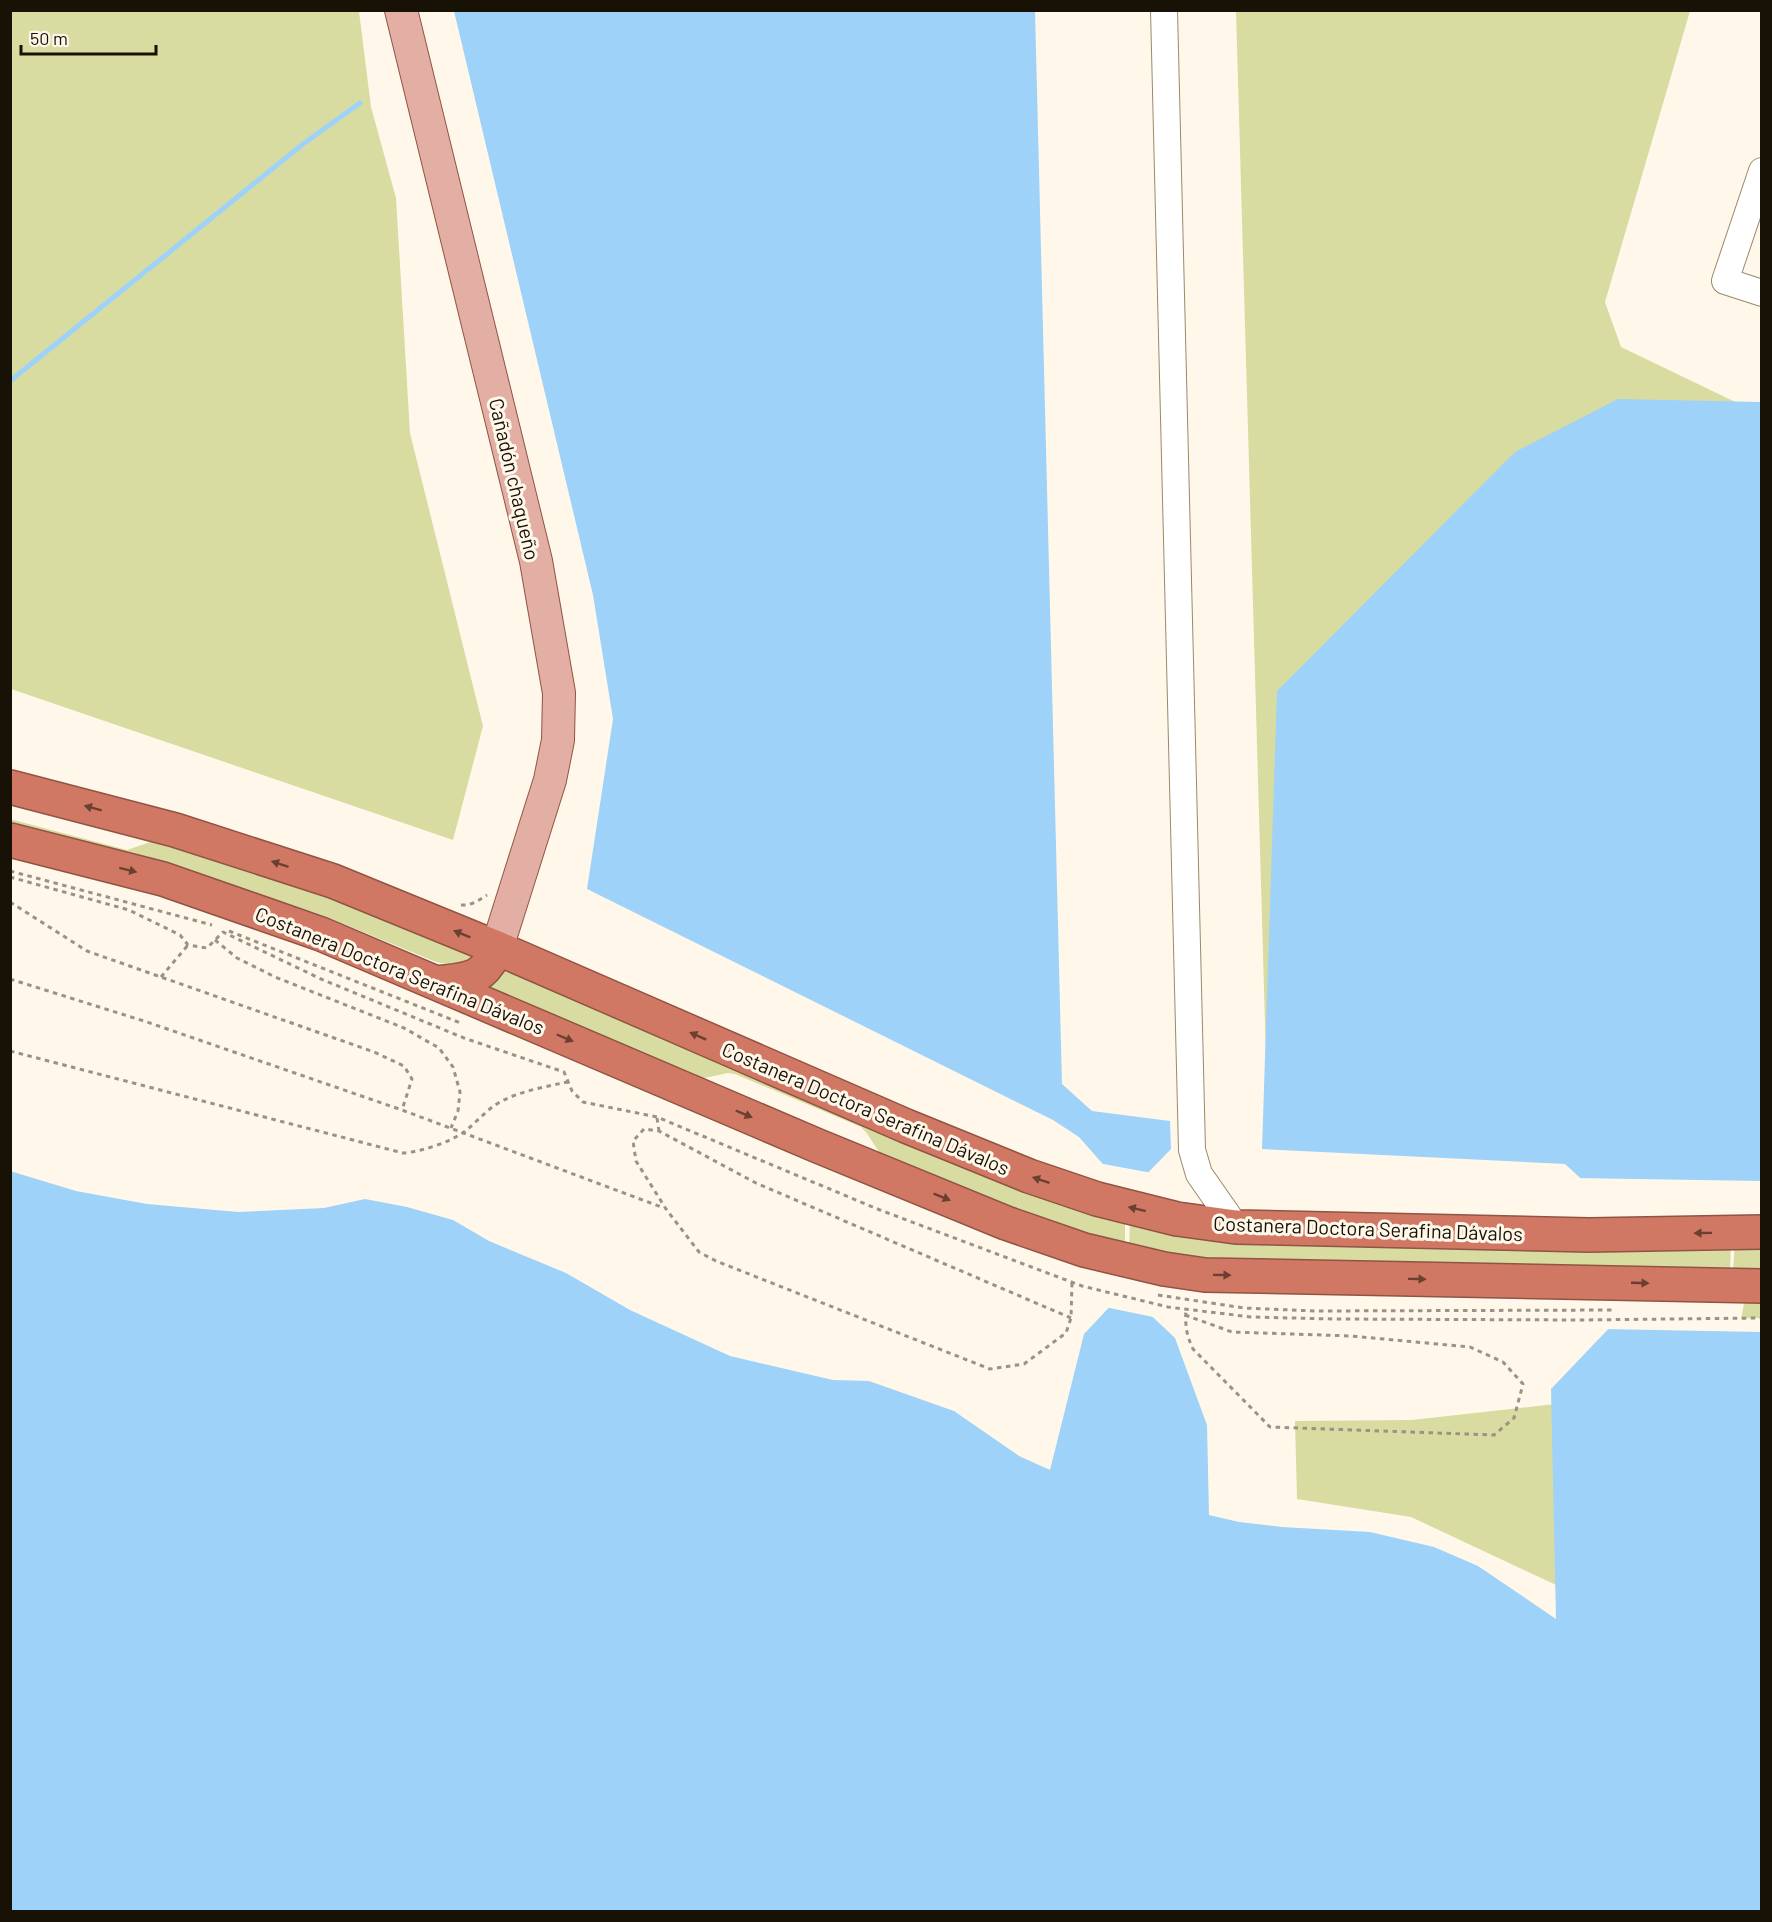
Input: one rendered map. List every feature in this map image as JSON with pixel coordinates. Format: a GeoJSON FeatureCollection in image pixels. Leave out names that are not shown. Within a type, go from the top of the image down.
{"type":"FeatureCollection","features":[{"type":"Feature","properties":{"kind":"highway","name":"Costanera Doctora Serafina Dávalos"},"geometry":{"type":"LineString","coordinates":[[10,787],[176,830],[333,881],[497,948],[845,1100],[1029,1176],[1097,1199],[1177,1219],[1236,1227],[1588,1235],[1761,1232]]}},
{"type":"Feature","properties":{"kind":"highway","name":"Costanera Doctora Serafina Dávalos"},"geometry":{"type":"LineString","coordinates":[[10,840],[163,879],[321,934],[818,1146],[1006,1223],[1084,1250],[1165,1283],[1206,1275],[1582,1296],[1761,1286]]}},
{"type":"Feature","properties":{"kind":"highway"},"geometry":{"type":"LineString","coordinates":[[437,983],[468,979],[482,973],[490,964],[497,948]]}},
{"type":"Feature","properties":{"kind":"main road","name":"Cañadón chaqueño"},"geometry":{"type":"LineString","coordinates":[[401,10],[536,561],[559,693],[558,740],[550,780],[497,948]]}},
{"type":"Feature","properties":{"kind":"street"},"geometry":{"type":"LineString","coordinates":[[1164,10],[1192,1150],[1199,1174],[1236,1227]]}},
{"type":"Feature","properties":{"kind":"street"},"geometry":{"type":"LineString","coordinates":[[1761,171],[1725,281],[1761,293]]}},
{"type":"Feature","properties":{"kind":"path"},"geometry":{"type":"LineString","coordinates":[[10,871],[218,926],[464,1024]]}},
{"type":"Feature","properties":{"kind":"path"},"geometry":{"type":"LineString","coordinates":[[10,877],[129,910],[180,935],[188,945],[207,948],[223,932],[321,979],[464,1038],[564,1072],[572,1091],[583,1102],[657,1117],[880,1210],[1082,1286],[1168,1307],[1251,1317],[1580,1320],[1761,1318]]}},
{"type":"Feature","properties":{"kind":"path"},"geometry":{"type":"LineString","coordinates":[[10,902],[87,951],[374,1052],[404,1066],[412,1079],[402,1110]]}},
{"type":"Feature","properties":{"kind":"path"},"geometry":{"type":"LineString","coordinates":[[215,940],[237,958],[275,977],[404,1028],[439,1048],[453,1067],[460,1092],[458,1111],[451,1128]]}},
{"type":"Feature","properties":{"kind":"path"},"geometry":{"type":"LineString","coordinates":[[161,977],[188,945]]}},
{"type":"Feature","properties":{"kind":"path"},"geometry":{"type":"LineString","coordinates":[[10,979],[147,1022],[402,1110],[666,1209]]}},
{"type":"Feature","properties":{"kind":"path"},"geometry":{"type":"LineString","coordinates":[[10,1051],[403,1153],[420,1152],[463,1133],[480,1116],[502,1101],[536,1089],[567,1082]]}},
{"type":"Feature","properties":{"kind":"path"},"geometry":{"type":"LineString","coordinates":[[657,1117],[659,1131]]}},
{"type":"Feature","properties":{"kind":"path"},"geometry":{"type":"LineString","coordinates":[[1071,1318],[756,1183],[659,1131],[644,1130],[633,1141],[636,1161],[666,1209],[699,1252],[716,1261],[990,1369],[1024,1364],[1066,1333],[1071,1318],[1072,1282]]}},
{"type":"Feature","properties":{"kind":"path"},"geometry":{"type":"LineString","coordinates":[[1165,1283],[1244,1308],[1316,1311],[1582,1296]]}},
{"type":"Feature","properties":{"kind":"path"},"geometry":{"type":"LineString","coordinates":[[1185,1308],[1185,1315],[1186,1334],[1193,1349],[1270,1427],[1494,1435],[1514,1418],[1523,1384],[1503,1362],[1470,1347],[1351,1336],[1232,1332],[1185,1315]]}},
{"type":"Feature","properties":{"kind":"green space"},"geometry":{"type":"Polygon","coordinates":[[[11,10],[359,11],[371,107],[396,198],[410,433],[483,726],[453,840],[11,689],[11,10]]]}},
{"type":"Feature","properties":{"kind":"green space"},"geometry":{"type":"Polygon","coordinates":[[[1236,11],[1690,11],[1605,302],[1621,347],[1754,411],[1268,1129],[1236,11]]]}},
{"type":"Feature","properties":{"kind":"green space"},"geometry":{"type":"Polygon","coordinates":[[[10,819],[127,850],[159,839],[328,895],[480,957],[458,963],[436,962],[322,915],[261,895],[98,849],[11,828],[10,819]]]}},
{"type":"Feature","properties":{"kind":"green space"},"geometry":{"type":"Polygon","coordinates":[[[506,968],[1125,1217],[1125,1248],[1063,1232],[883,1158],[861,1127],[735,1074],[728,1073],[695,1080],[483,988],[506,968]]]}},
{"type":"Feature","properties":{"kind":"green space"},"geometry":{"type":"Polygon","coordinates":[[[1761,1217],[1761,1681],[1411,1517],[1297,1499],[1295,1421],[1412,1420],[1565,1403],[1740,1324],[1750,1272],[1733,1272],[1735,1240],[1761,1217]]]}},
{"type":"Feature","properties":{"kind":"green space"},"geometry":{"type":"Polygon","coordinates":[[[1130,1219],[1731,1240],[1730,1273],[1288,1271],[1129,1249],[1130,1219]]]}},
{"type":"Feature","properties":{"kind":"water"},"geometry":{"type":"Polygon","coordinates":[[[454,11],[1035,11],[1062,1084],[1092,1111],[1170,1121],[1171,1149],[1138,1183],[1116,1179],[1079,1137],[1053,1120],[587,889],[613,719],[593,595],[454,11]]]}},
{"type":"Feature","properties":{"kind":"water"},"geometry":{"type":"Polygon","coordinates":[[[1618,399],[1761,402],[1761,1204],[1612,1207],[1565,1164],[1262,1149],[1277,691],[1515,452],[1618,399]]]}},
{"type":"Feature","properties":{"kind":"water"},"geometry":{"type":"Polygon","coordinates":[[[10,1171],[76,1191],[147,1204],[238,1212],[324,1208],[365,1199],[407,1207],[453,1220],[489,1241],[566,1273],[630,1310],[730,1356],[833,1380],[869,1381],[954,1411],[1019,1456],[1050,1470],[1084,1334],[1116,1300],[1139,1304],[1175,1338],[1207,1425],[1209,1515],[1239,1522],[1282,1527],[1370,1532],[1434,1547],[1478,1566],[1556,1619],[1551,1389],[1614,1323],[1761,1321],[1761,1911],[11,1911],[10,1171]]]}},
{"type":"Feature","properties":{"kind":"pier"},"geometry":{"type":"Polygon","coordinates":[[[1098,1163],[1152,1173],[1138,1186],[1115,1182],[1098,1163]]]}},
{"type":"Feature","properties":{"kind":"pier"},"geometry":{"type":"Polygon","coordinates":[[[1575,1178],[1761,1181],[1762,1207],[1611,1210],[1575,1178]]]}},
{"type":"Feature","properties":{"kind":"pier"},"geometry":{"type":"Polygon","coordinates":[[[1115,1297],[1141,1301],[1158,1318],[1105,1307],[1115,1297]]]}},
{"type":"Feature","properties":{"kind":"pier"},"geometry":{"type":"Polygon","coordinates":[[[1761,1318],[1761,1332],[1603,1329],[1613,1320],[1761,1318]]]}},
{"type":"Feature","properties":{"kind":"waterway"},"geometry":{"type":"LineString","coordinates":[[10,381],[303,144],[360,103]]}}]}
